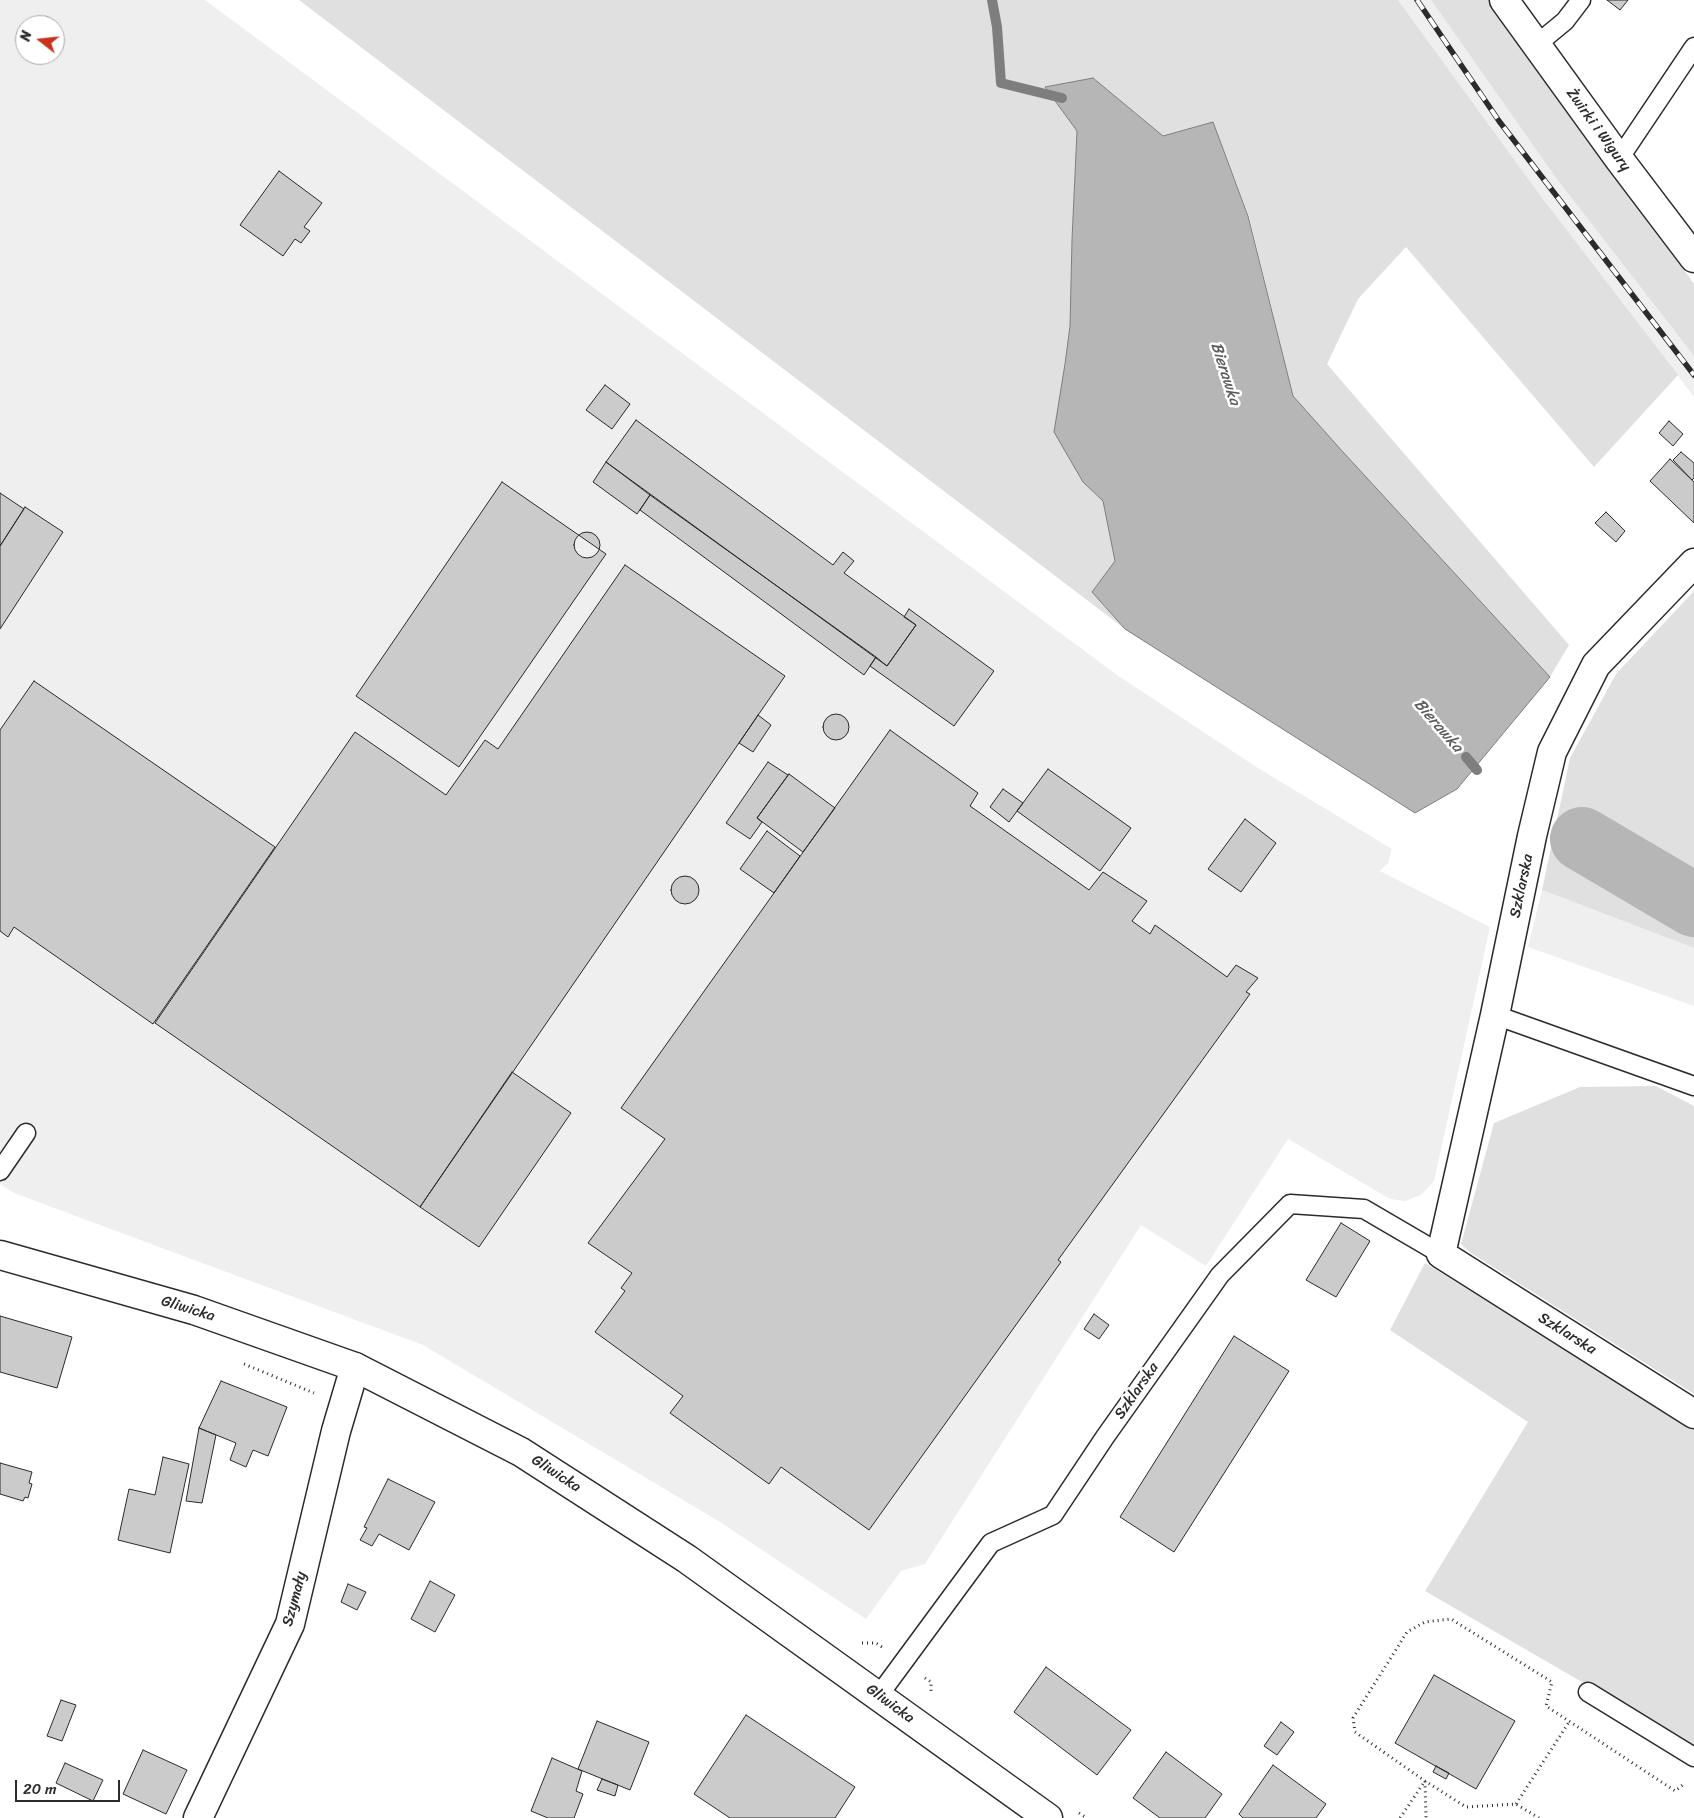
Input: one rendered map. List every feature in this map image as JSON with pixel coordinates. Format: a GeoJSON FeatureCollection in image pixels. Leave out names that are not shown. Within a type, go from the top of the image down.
{"type":"FeatureCollection","features":[{"type":"Feature","properties":{"kind":"street","name":"Żwirki i Wigury"},"geometry":{"type":"LineString","coordinates":[[1504,0],[1619,159],[1694,258]]}},
{"type":"Feature","properties":{"kind":"street","name":"Szklarska"},"geometry":{"type":"LineString","coordinates":[[1694,563],[1596,665],[1552,752],[1441,1254],[1694,1414]]}},
{"type":"Feature","properties":{"kind":"street","name":"Gliwicka"},"geometry":{"type":"LineString","coordinates":[[0,1255],[194,1310],[355,1367],[521,1452],[687,1559],[1048,1818]]}},
{"type":"Feature","properties":{"kind":"street","name":"Szymały"},"geometry":{"type":"LineString","coordinates":[[198,1818],[290,1624],[336,1431],[355,1367]]}},
{"type":"Feature","properties":{"kind":"lane"},"geometry":{"type":"LineString","coordinates":[[1536,45],[1565,21],[1581,0]]}},
{"type":"Feature","properties":{"kind":"lane"},"geometry":{"type":"LineString","coordinates":[[1619,159],[1694,47]]}},
{"type":"Feature","properties":{"kind":"lane"},"geometry":{"type":"LineString","coordinates":[[1495,1015],[1694,1086]]}},
{"type":"Feature","properties":{"kind":"lane"},"geometry":{"type":"LineString","coordinates":[[0,1172],[26,1133]]}},
{"type":"Feature","properties":{"kind":"lane","name":"Szklarska"},"geometry":{"type":"LineString","coordinates":[[879,1695],[991,1543],[1053,1514],[1111,1428],[1220,1275],[1290,1204],[1364,1208],[1441,1254]]}},
{"type":"Feature","properties":{"kind":"lane"},"geometry":{"type":"LineString","coordinates":[[1588,1692],[1694,1757]]}},
{"type":"Feature","properties":{"kind":"path"},"geometry":{"type":"LineString","coordinates":[[1539,1818],[1516,1804],[1466,1806],[1425,1781],[1355,1732],[1352,1718],[1407,1632],[1425,1622],[1451,1619],[1552,1682],[1546,1706],[1570,1722],[1675,1791],[1690,1778]]}},
{"type":"Feature","properties":{"kind":"path"},"geometry":{"type":"LineString","coordinates":[[1516,1804],[1570,1722]]}},
{"type":"Feature","properties":{"kind":"path"},"geometry":{"type":"LineString","coordinates":[[1400,1818],[1425,1781]]}},
{"type":"Feature","properties":{"kind":"path"},"geometry":{"type":"LineString","coordinates":[[1425,1781],[1426,1818]]}},
{"type":"Feature","properties":{"kind":"shaded area"},"geometry":{"type":"Polygon","coordinates":[[[0,0],[205,0],[1117,675],[1258,768],[1392,849],[1388,863],[1380,871],[1490,927],[1434,1181],[1421,1195],[1405,1201],[1390,1199],[1288,1139],[1206,1266],[1141,1225],[925,1564],[901,1571],[866,1619],[720,1522],[423,1345],[14,1193],[0,1184],[0,0]]]}},
{"type":"Feature","properties":{"kind":"shaded area"},"geometry":{"type":"Polygon","coordinates":[[[299,0],[1398,0],[1540,195],[1678,375],[1594,467],[1406,247],[1358,299],[1327,364],[1569,645],[1550,677],[1293,396],[1249,216],[1213,122],[1163,136],[1093,78],[1045,87],[1077,131],[1070,326],[1065,364],[1083,482],[1103,501],[1115,561],[1092,592],[1125,629],[299,0]]]}},
{"type":"Feature","properties":{"kind":"shaded area"},"geometry":{"type":"Polygon","coordinates":[[[1398,0],[1431,0],[1556,178],[1694,356],[1694,397],[1540,195],[1398,0]]]}},
{"type":"Feature","properties":{"kind":"shaded area"},"geometry":{"type":"Polygon","coordinates":[[[1431,0],[1494,0],[1694,284],[1694,356],[1556,178],[1431,0]]]}},
{"type":"Feature","properties":{"kind":"shaded area"},"geometry":{"type":"Polygon","coordinates":[[[1694,591],[1694,948],[1542,890],[1570,758],[1616,674],[1694,591]]]}},
{"type":"Feature","properties":{"kind":"shaded area"},"geometry":{"type":"Polygon","coordinates":[[[1542,890],[1694,948],[1694,1006],[1528,947],[1542,890]]]}},
{"type":"Feature","properties":{"kind":"shaded area"},"geometry":{"type":"Polygon","coordinates":[[[1656,1086],[1694,1106],[1694,1394],[1471,1253],[1461,1244],[1494,1123],[1580,1087],[1656,1086]]]}},
{"type":"Feature","properties":{"kind":"shaded area"},"geometry":{"type":"Polygon","coordinates":[[[1425,1263],[1694,1430],[1694,1747],[1425,1591],[1528,1422],[1390,1330],[1425,1263]]]}},
{"type":"Feature","properties":{"kind":"water"},"geometry":{"type":"Polygon","coordinates":[[[1093,78],[1163,136],[1213,122],[1248,216],[1293,396],[1550,677],[1457,789],[1415,813],[1125,629],[1092,592],[1115,561],[1103,501],[1083,482],[1054,432],[1070,326],[1077,131],[1045,87],[1093,78]]]}},
{"type":"Feature","properties":{"kind":"building"},"geometry":{"type":"Polygon","coordinates":[[[1607,0],[1628,0],[1620,10],[1607,0]]]}},
{"type":"Feature","properties":{"kind":"building"},"geometry":{"type":"Polygon","coordinates":[[[279,171],[322,203],[304,227],[310,231],[301,243],[295,239],[283,256],[240,225],[279,171]]]}},
{"type":"Feature","properties":{"kind":"building"},"geometry":{"type":"Polygon","coordinates":[[[605,385],[630,404],[612,429],[586,410],[605,385]]]}},
{"type":"Feature","properties":{"kind":"building"},"geometry":{"type":"Polygon","coordinates":[[[636,420],[833,565],[843,552],[854,561],[844,573],[916,625],[887,666],[606,462],[636,420]]]}},
{"type":"Feature","properties":{"kind":"building"},"geometry":{"type":"Polygon","coordinates":[[[1669,421],[1683,434],[1673,446],[1659,433],[1669,421]]]}},
{"type":"Feature","properties":{"kind":"building"},"geometry":{"type":"Polygon","coordinates":[[[1681,452],[1694,463],[1694,478],[1692,480],[1673,460],[1681,452]]]}},
{"type":"Feature","properties":{"kind":"building"},"geometry":{"type":"Polygon","coordinates":[[[1670,459],[1694,482],[1694,523],[1650,481],[1670,459]]]}},
{"type":"Feature","properties":{"kind":"building"},"geometry":{"type":"Polygon","coordinates":[[[606,462],[650,495],[637,514],[593,482],[606,462]]]}},
{"type":"Feature","properties":{"kind":"building"},"geometry":{"type":"Polygon","coordinates":[[[502,482],[606,554],[459,767],[356,696],[502,482]]]}},
{"type":"Feature","properties":{"kind":"building"},"geometry":{"type":"Polygon","coordinates":[[[0,493],[24,509],[0,546],[0,493]]]}},
{"type":"Feature","properties":{"kind":"building"},"geometry":{"type":"Polygon","coordinates":[[[650,495],[876,657],[864,675],[640,510],[650,495]]]}},
{"type":"Feature","properties":{"kind":"building"},"geometry":{"type":"Polygon","coordinates":[[[25,507],[63,532],[0,629],[0,546],[25,507]]]}},
{"type":"Feature","properties":{"kind":"building"},"geometry":{"type":"Polygon","coordinates":[[[1606,512],[1625,531],[1616,542],[1595,523],[1606,512]]]}},
{"type":"Feature","properties":{"kind":"building"},"geometry":{"type":"Polygon","coordinates":[[[587,532],[596,536],[600,545],[596,554],[587,558],[578,554],[574,545],[578,536],[587,532]]]}},
{"type":"Feature","properties":{"kind":"building"},"geometry":{"type":"Polygon","coordinates":[[[625,565],[785,676],[420,1207],[155,1023],[355,732],[446,795],[485,740],[498,749],[625,565]]]}},
{"type":"Feature","properties":{"kind":"building"},"geometry":{"type":"Polygon","coordinates":[[[909,609],[994,671],[954,726],[870,666],[876,657],[887,666],[916,625],[904,617],[909,609]]]}},
{"type":"Feature","properties":{"kind":"building"},"geometry":{"type":"Polygon","coordinates":[[[34,681],[275,847],[153,1024],[14,927],[8,937],[0,931],[0,730],[34,681]]]}},
{"type":"Feature","properties":{"kind":"building"},"geometry":{"type":"Polygon","coordinates":[[[836,714],[845,718],[849,727],[845,736],[836,740],[827,736],[823,727],[827,718],[836,714]]]}},
{"type":"Feature","properties":{"kind":"building"},"geometry":{"type":"Polygon","coordinates":[[[758,715],[771,725],[753,752],[739,743],[758,715]]]}},
{"type":"Feature","properties":{"kind":"building"},"geometry":{"type":"Polygon","coordinates":[[[890,730],[978,793],[970,806],[1089,890],[1103,872],[1147,901],[1132,921],[1150,934],[1155,925],[1227,977],[1236,965],[1258,978],[1246,992],[1250,994],[1058,1260],[1061,1262],[869,1530],[781,1467],[769,1484],[670,1413],[683,1396],[595,1332],[625,1291],[621,1288],[632,1273],[588,1243],[665,1139],[621,1108],[890,730]]]}},
{"type":"Feature","properties":{"kind":"building"},"geometry":{"type":"Polygon","coordinates":[[[768,762],[788,775],[757,818],[762,822],[750,839],[726,823],[768,762]]]}},
{"type":"Feature","properties":{"kind":"building"},"geometry":{"type":"Polygon","coordinates":[[[1048,769],[1131,828],[1100,871],[1017,811],[1048,769]]]}},
{"type":"Feature","properties":{"kind":"building"},"geometry":{"type":"Polygon","coordinates":[[[789,774],[835,808],[803,852],[757,818],[789,774]]]}},
{"type":"Feature","properties":{"kind":"building"},"geometry":{"type":"Polygon","coordinates":[[[1003,789],[1023,803],[1009,822],[990,807],[1003,789]]]}},
{"type":"Feature","properties":{"kind":"building"},"geometry":{"type":"Polygon","coordinates":[[[1245,819],[1276,843],[1241,892],[1208,869],[1245,819]]]}},
{"type":"Feature","properties":{"kind":"building"},"geometry":{"type":"Polygon","coordinates":[[[767,831],[800,856],[774,893],[740,869],[767,831]]]}},
{"type":"Feature","properties":{"kind":"building"},"geometry":{"type":"Polygon","coordinates":[[[685,876],[695,880],[699,890],[695,900],[685,904],[675,900],[671,890],[675,880],[685,876]]]}},
{"type":"Feature","properties":{"kind":"building"},"geometry":{"type":"Polygon","coordinates":[[[512,1072],[571,1113],[479,1247],[420,1207],[512,1072]]]}},
{"type":"Feature","properties":{"kind":"building"},"geometry":{"type":"Polygon","coordinates":[[[1341,1223],[1370,1241],[1336,1297],[1306,1280],[1341,1223]]]}},
{"type":"Feature","properties":{"kind":"building"},"geometry":{"type":"Polygon","coordinates":[[[1094,1314],[1109,1325],[1099,1339],[1084,1329],[1094,1314]]]}},
{"type":"Feature","properties":{"kind":"building"},"geometry":{"type":"Polygon","coordinates":[[[0,1316],[72,1337],[57,1388],[0,1372],[0,1316]]]}},
{"type":"Feature","properties":{"kind":"building"},"geometry":{"type":"Polygon","coordinates":[[[1234,1336],[1289,1371],[1174,1552],[1120,1517],[1234,1336]]]}},
{"type":"Feature","properties":{"kind":"building"},"geometry":{"type":"Polygon","coordinates":[[[221,1381],[287,1407],[268,1456],[253,1450],[246,1467],[230,1460],[236,1443],[199,1428],[221,1381]]]}},
{"type":"Feature","properties":{"kind":"building"},"geometry":{"type":"Polygon","coordinates":[[[199,1428],[216,1435],[202,1503],[186,1501],[199,1428]]]}},
{"type":"Feature","properties":{"kind":"building"},"geometry":{"type":"Polygon","coordinates":[[[163,1457],[189,1464],[170,1553],[118,1540],[129,1489],[155,1495],[163,1457]]]}},
{"type":"Feature","properties":{"kind":"building"},"geometry":{"type":"Polygon","coordinates":[[[0,1463],[32,1472],[29,1483],[32,1484],[28,1498],[25,1497],[23,1501],[0,1494],[0,1463]]]}},
{"type":"Feature","properties":{"kind":"building"},"geometry":{"type":"Polygon","coordinates":[[[388,1479],[435,1502],[409,1550],[379,1534],[372,1546],[360,1540],[367,1528],[364,1527],[388,1479]]]}},
{"type":"Feature","properties":{"kind":"building"},"geometry":{"type":"Polygon","coordinates":[[[430,1581],[455,1595],[435,1632],[411,1619],[430,1581]]]}},
{"type":"Feature","properties":{"kind":"building"},"geometry":{"type":"Polygon","coordinates":[[[348,1584],[366,1592],[357,1610],[341,1602],[348,1584]]]}},
{"type":"Feature","properties":{"kind":"building"},"geometry":{"type":"Polygon","coordinates":[[[1046,1667],[1131,1730],[1097,1775],[1014,1712],[1046,1667]]]}},
{"type":"Feature","properties":{"kind":"building"},"geometry":{"type":"Polygon","coordinates":[[[1434,1675],[1515,1721],[1476,1789],[1395,1743],[1434,1675]]]}},
{"type":"Feature","properties":{"kind":"building"},"geometry":{"type":"Polygon","coordinates":[[[61,1700],[76,1705],[62,1741],[47,1736],[61,1700]]]}},
{"type":"Feature","properties":{"kind":"building"},"geometry":{"type":"Polygon","coordinates":[[[746,1715],[855,1787],[835,1818],[730,1818],[694,1794],[746,1715]]]}},
{"type":"Feature","properties":{"kind":"building"},"geometry":{"type":"Polygon","coordinates":[[[597,1721],[649,1742],[630,1790],[578,1769],[597,1721]]]}},
{"type":"Feature","properties":{"kind":"building"},"geometry":{"type":"Polygon","coordinates":[[[1281,1722],[1294,1732],[1277,1755],[1264,1746],[1281,1722]]]}},
{"type":"Feature","properties":{"kind":"building"},"geometry":{"type":"Polygon","coordinates":[[[143,1750],[187,1770],[166,1814],[123,1794],[143,1750]]]}},
{"type":"Feature","properties":{"kind":"building"},"geometry":{"type":"Polygon","coordinates":[[[1166,1752],[1222,1794],[1205,1818],[1160,1818],[1133,1798],[1166,1752]]]}},
{"type":"Feature","properties":{"kind":"building"},"geometry":{"type":"Polygon","coordinates":[[[552,1758],[582,1771],[576,1791],[583,1794],[574,1818],[548,1818],[531,1811],[552,1758]]]}},
{"type":"Feature","properties":{"kind":"building"},"geometry":{"type":"Polygon","coordinates":[[[65,1763],[103,1780],[93,1801],[56,1783],[65,1763]]]}},
{"type":"Feature","properties":{"kind":"building"},"geometry":{"type":"Polygon","coordinates":[[[1273,1765],[1326,1804],[1316,1818],[1243,1818],[1239,1814],[1273,1765]]]}},
{"type":"Feature","properties":{"kind":"building"},"geometry":{"type":"Polygon","coordinates":[[[1436,1766],[1449,1773],[1446,1779],[1433,1772],[1436,1766]]]}},
{"type":"Feature","properties":{"kind":"building"},"geometry":{"type":"Polygon","coordinates":[[[602,1779],[618,1785],[615,1796],[597,1790],[602,1779]]]}},
{"type":"Feature","properties":{"kind":"waterway","name":"Bierawka"},"geometry":{"type":"LineString","coordinates":[[992,0],[997,27],[1001,83],[1062,98]]}},
{"type":"Feature","properties":{"kind":"waterway","name":"Bierawka"},"geometry":{"type":"LineString","coordinates":[[1466,757],[1477,770]]}},
{"type":"Feature","properties":{"kind":"waterway","name":"Bierawka"},"geometry":{"type":"LineString","coordinates":[[1582,839],[1694,905]]}},
{"type":"Feature","properties":{"kind":"railway"},"geometry":{"type":"LineString","coordinates":[[1417,0],[1499,121],[1694,375]]}}]}
